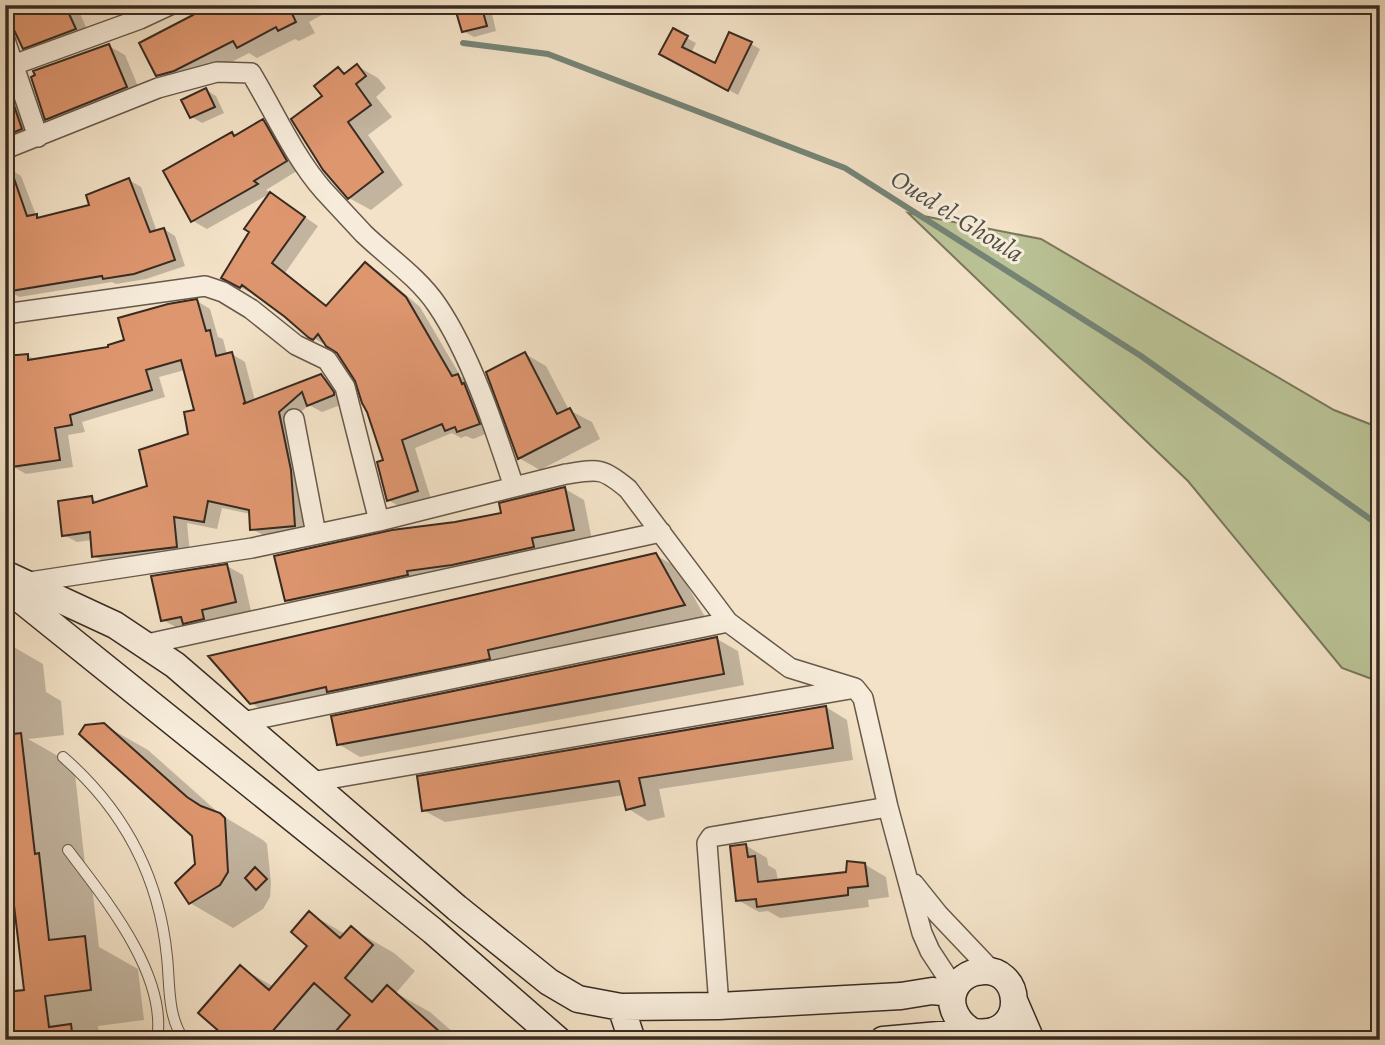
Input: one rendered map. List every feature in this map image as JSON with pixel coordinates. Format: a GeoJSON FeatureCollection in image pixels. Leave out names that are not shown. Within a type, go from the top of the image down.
{"type":"FeatureCollection","features":[{"type":"Feature","properties":{"kind":"street"},"geometry":{"type":"LineString","coordinates":[[9,66],[140,19],[170,5]]}},
{"type":"Feature","properties":{"kind":"street"},"geometry":{"type":"LineString","coordinates":[[5,40],[9,66],[38,137]]}},
{"type":"Feature","properties":{"kind":"street"},"geometry":{"type":"LineString","coordinates":[[5,149],[184,79],[217,72],[251,72],[321,188],[436,304],[456,338],[488,412],[514,487]]}},
{"type":"Feature","properties":{"kind":"street"},"geometry":{"type":"LineString","coordinates":[[5,314],[205,286],[222,292],[251,309],[296,345],[327,360],[345,387],[379,521]]}},
{"type":"Feature","properties":{"kind":"street"},"geometry":{"type":"LineString","coordinates":[[294,419],[316,534]]}},
{"type":"Feature","properties":{"kind":"street"},"geometry":{"type":"LineString","coordinates":[[11,583],[252,548],[379,521],[566,474],[595,470],[611,474],[628,489],[729,622],[790,668],[855,688],[863,698],[888,807],[922,933],[954,991]]}},
{"type":"Feature","properties":{"kind":"street"},"geometry":{"type":"LineString","coordinates":[[147,644],[661,532]]}},
{"type":"Feature","properties":{"kind":"street"},"geometry":{"type":"LineString","coordinates":[[11,583],[115,625],[147,644],[242,722],[457,908],[549,982],[578,999],[621,1007],[719,1006],[954,991]]}},
{"type":"Feature","properties":{"kind":"street"},"geometry":{"type":"LineString","coordinates":[[11,583],[20,599],[433,931],[557,1039],[565,1018],[578,999]]}},
{"type":"Feature","properties":{"kind":"street"},"geometry":{"type":"LineString","coordinates":[[242,722],[729,622]]}},
{"type":"Feature","properties":{"kind":"street"},"geometry":{"type":"LineString","coordinates":[[311,782],[855,688]]}},
{"type":"Feature","properties":{"kind":"street"},"geometry":{"type":"LineString","coordinates":[[719,1006],[707,843],[710,837],[888,807]]}},
{"type":"Feature","properties":{"kind":"street"},"geometry":{"type":"LineString","coordinates":[[906,871],[938,914],[993,972],[1009,984],[1031,1040]]}},
{"type":"Feature","properties":{"kind":"street"},"geometry":{"type":"LineString","coordinates":[[979,1034],[963,1026],[956,1017],[952,1005],[954,991],[961,980],[971,973],[993,972]]}},
{"type":"Feature","properties":{"kind":"street"},"geometry":{"type":"LineString","coordinates":[[883,1040],[979,1034],[996,1030],[1006,1024],[1015,1003]]}},
{"type":"Feature","properties":{"kind":"street"},"geometry":{"type":"LineString","coordinates":[[621,1007],[632,1040]]}},
{"type":"Feature","properties":{"kind":"lane"},"geometry":{"type":"LineString","coordinates":[[63,757],[89,779],[119,817],[144,861],[167,954],[172,1014],[184,1040]]}},
{"type":"Feature","properties":{"kind":"lane"},"geometry":{"type":"LineString","coordinates":[[68,850],[104,897],[133,945],[153,989],[159,1028],[157,1040]]}},
{"type":"Feature","properties":{"kind":"green space"},"geometry":{"type":"Polygon","coordinates":[[[908,213],[1041,239],[1334,410],[1380,428],[1380,682],[1342,668],[1188,481],[908,213]]]}},
{"type":"Feature","properties":{"kind":"building"},"geometry":{"type":"Polygon","coordinates":[[[5,5],[65,5],[76,29],[23,49],[5,11],[5,5]]]}},
{"type":"Feature","properties":{"kind":"building"},"geometry":{"type":"Polygon","coordinates":[[[188,5],[288,5],[296,22],[278,31],[276,27],[237,48],[233,41],[174,71],[156,76],[139,43],[193,15],[188,5]]]}},
{"type":"Feature","properties":{"kind":"building"},"geometry":{"type":"Polygon","coordinates":[[[454,5],[481,5],[487,26],[462,32],[454,5]]]}},
{"type":"Feature","properties":{"kind":"building"},"geometry":{"type":"Polygon","coordinates":[[[673,28],[688,36],[682,47],[715,63],[729,32],[752,42],[728,91],[659,54],[673,28]]]}},
{"type":"Feature","properties":{"kind":"building"},"geometry":{"type":"Polygon","coordinates":[[[109,44],[127,87],[45,120],[31,77],[35,75],[33,71],[109,44]]]}},
{"type":"Feature","properties":{"kind":"building"},"geometry":{"type":"Polygon","coordinates":[[[357,64],[366,76],[356,84],[371,105],[348,122],[383,172],[348,199],[323,170],[291,119],[322,96],[314,86],[338,67],[344,74],[357,64]]]}},
{"type":"Feature","properties":{"kind":"building"},"geometry":{"type":"Polygon","coordinates":[[[5,88],[10,94],[22,129],[5,136],[5,88]]]}},
{"type":"Feature","properties":{"kind":"building"},"geometry":{"type":"Polygon","coordinates":[[[206,88],[215,107],[190,118],[181,100],[206,88]]]}},
{"type":"Feature","properties":{"kind":"building"},"geometry":{"type":"Polygon","coordinates":[[[263,119],[287,161],[254,181],[258,184],[191,222],[163,171],[232,132],[234,136],[263,119]]]}},
{"type":"Feature","properties":{"kind":"building"},"geometry":{"type":"Polygon","coordinates":[[[5,161],[8,161],[27,216],[37,214],[37,218],[89,205],[86,195],[129,178],[150,232],[164,228],[175,260],[134,274],[103,279],[102,276],[5,292],[5,161]]]}},
{"type":"Feature","properties":{"kind":"building"},"geometry":{"type":"Polygon","coordinates":[[[270,192],[305,217],[272,263],[326,306],[365,262],[406,297],[452,376],[458,374],[462,384],[464,383],[480,424],[457,432],[455,427],[445,431],[442,424],[402,440],[418,491],[387,501],[377,462],[383,460],[367,412],[355,381],[337,353],[326,346],[318,334],[313,340],[309,338],[242,285],[240,288],[221,278],[249,232],[244,229],[270,192]]]}},
{"type":"Feature","properties":{"kind":"building"},"geometry":{"type":"Polygon","coordinates":[[[197,299],[206,331],[210,330],[216,356],[232,352],[245,402],[243,404],[321,374],[334,392],[334,395],[307,406],[302,392],[279,412],[291,470],[295,526],[250,530],[249,510],[208,501],[204,522],[174,517],[177,547],[92,557],[90,532],[62,536],[58,501],[92,496],[93,503],[147,486],[139,450],[188,434],[184,412],[194,410],[181,360],[146,370],[152,390],[70,415],[72,425],[55,428],[60,460],[11,467],[8,451],[5,451],[5,356],[28,354],[28,360],[108,347],[124,340],[118,318],[197,299]]]}},
{"type":"Feature","properties":{"kind":"building"},"geometry":{"type":"Polygon","coordinates":[[[525,352],[557,414],[570,408],[580,427],[518,459],[486,372],[525,352]]]}},
{"type":"Feature","properties":{"kind":"building"},"geometry":{"type":"Polygon","coordinates":[[[565,487],[574,530],[532,538],[534,547],[452,565],[407,571],[408,575],[285,601],[274,556],[392,530],[501,513],[499,503],[565,487]]]}},
{"type":"Feature","properties":{"kind":"building"},"geometry":{"type":"Polygon","coordinates":[[[656,553],[685,605],[488,650],[490,659],[327,692],[326,687],[250,704],[208,656],[656,553]]]}},
{"type":"Feature","properties":{"kind":"building"},"geometry":{"type":"Polygon","coordinates":[[[227,564],[236,602],[202,610],[204,619],[183,624],[181,617],[161,621],[151,576],[227,564]]]}},
{"type":"Feature","properties":{"kind":"building"},"geometry":{"type":"Polygon","coordinates":[[[717,637],[724,674],[337,745],[331,716],[717,637]]]}},
{"type":"Feature","properties":{"kind":"building"},"geometry":{"type":"Polygon","coordinates":[[[826,706],[833,748],[639,778],[645,805],[626,810],[619,781],[422,811],[417,776],[826,706]]]}},
{"type":"Feature","properties":{"kind":"building"},"geometry":{"type":"Polygon","coordinates":[[[104,723],[187,797],[225,818],[228,872],[220,885],[189,904],[175,883],[195,864],[192,836],[79,734],[85,725],[104,723]]]}},
{"type":"Feature","properties":{"kind":"building"},"geometry":{"type":"Polygon","coordinates":[[[21,733],[35,854],[39,853],[49,940],[85,936],[91,990],[45,996],[49,1027],[71,1024],[73,1040],[5,1040],[5,992],[24,990],[5,829],[5,735],[21,733]]]}},
{"type":"Feature","properties":{"kind":"building"},"geometry":{"type":"Polygon","coordinates":[[[746,844],[748,857],[755,856],[758,882],[846,872],[847,861],[865,863],[868,886],[848,888],[848,895],[757,907],[756,899],[736,901],[730,846],[746,844]]]}},
{"type":"Feature","properties":{"kind":"building"},"geometry":{"type":"Polygon","coordinates":[[[255,867],[267,879],[256,890],[245,878],[255,867]]]}},
{"type":"Feature","properties":{"kind":"building"},"geometry":{"type":"Polygon","coordinates":[[[309,911],[340,938],[351,926],[373,945],[345,978],[372,1002],[387,985],[449,1040],[328,1040],[350,1015],[314,983],[265,1040],[229,1040],[198,1013],[240,965],[269,990],[307,946],[291,932],[309,911]]]}},
{"type":"Feature","properties":{"kind":"waterway","name":"Oued el-Ghoula"},"geometry":{"type":"LineString","coordinates":[[463,43],[548,54],[845,168],[1141,356],[1380,526]]}}]}
